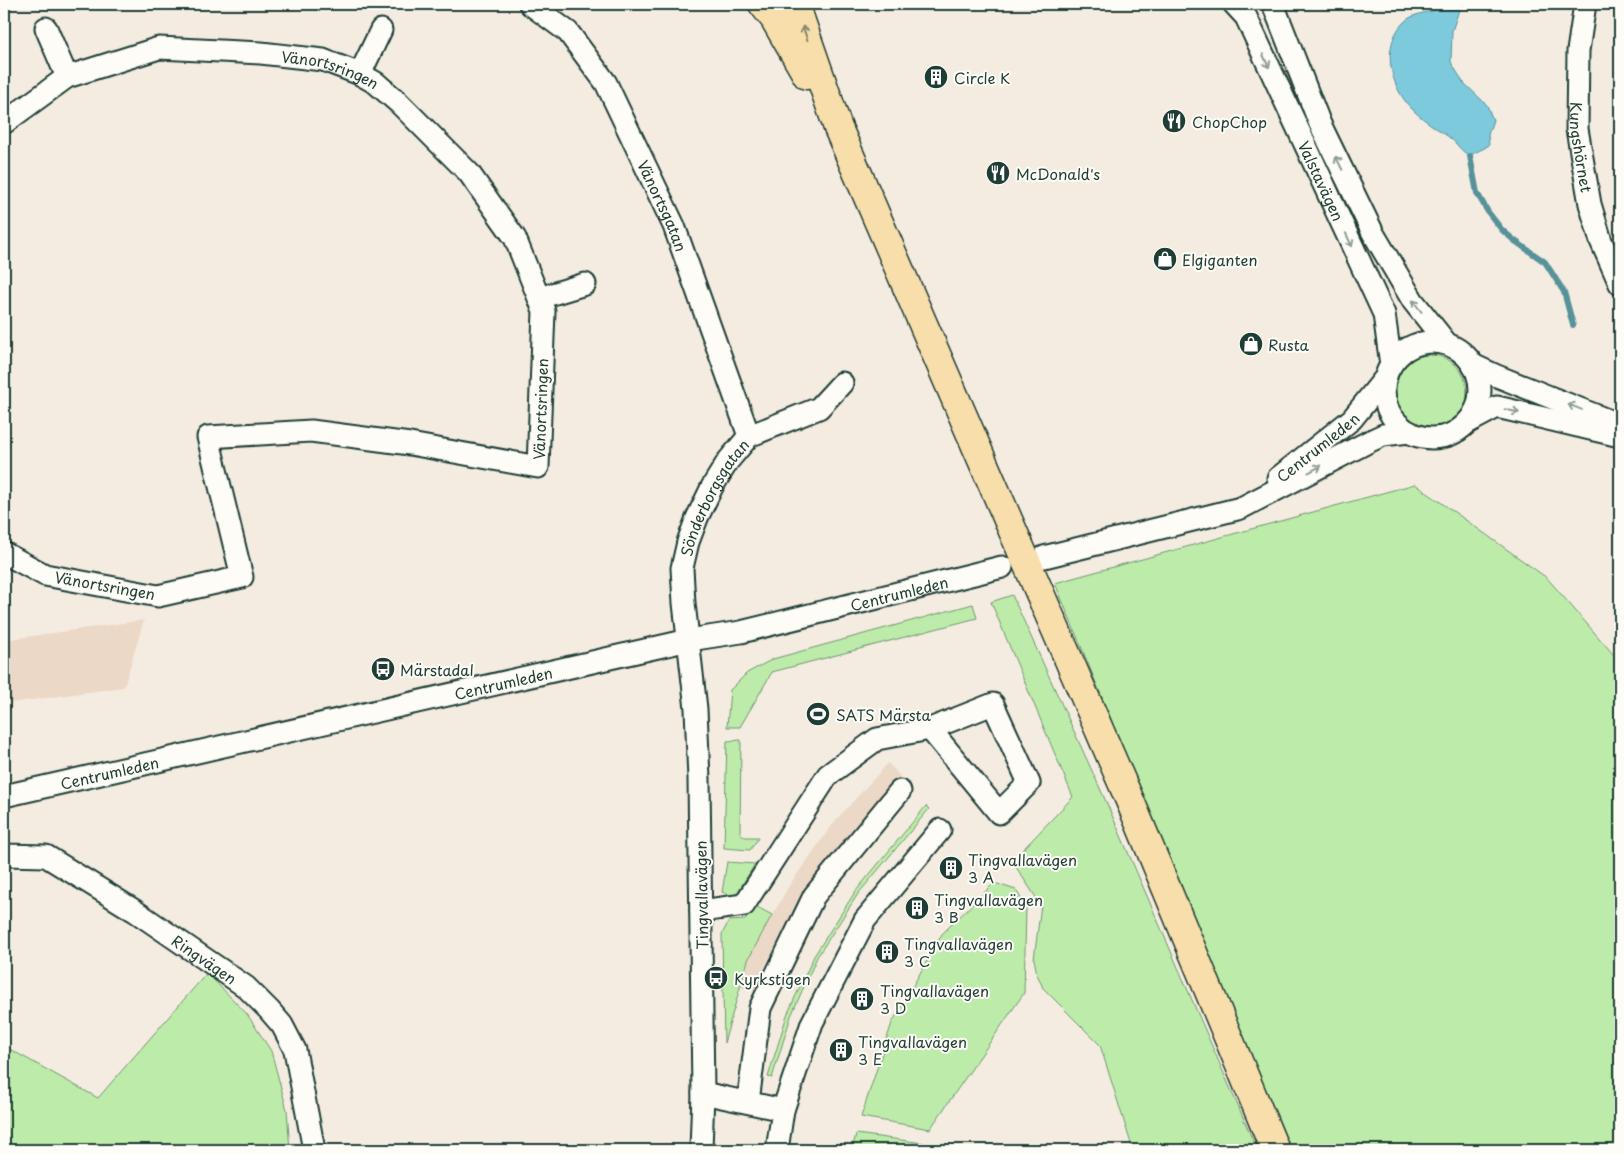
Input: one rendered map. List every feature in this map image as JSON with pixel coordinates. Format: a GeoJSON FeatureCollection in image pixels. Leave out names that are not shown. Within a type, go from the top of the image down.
{"type":"FeatureCollection","features":[{"type":"Feature","properties":{"kind":"main road"},"geometry":{"type":"LineString","coordinates":[[763,4],[774,18],[838,128]]}},
{"type":"Feature","properties":{"kind":"main road"},"geometry":{"type":"LineString","coordinates":[[795,4],[838,128],[1131,803],[1275,1150]]}},
{"type":"Feature","properties":{"kind":"street","name":"Vänortsgatan"},"geometry":{"type":"LineString","coordinates":[[530,4],[568,32],[606,83],[674,226],[749,436]]}},
{"type":"Feature","properties":{"kind":"street","name":"Valstavägen"},"geometry":{"type":"LineString","coordinates":[[1234,4],[1246,17],[1384,314],[1388,372]]}},
{"type":"Feature","properties":{"kind":"street","name":"Valstavägen"},"geometry":{"type":"LineString","coordinates":[[1273,4],[1320,124],[1373,233],[1413,301],[1447,344]]}},
{"type":"Feature","properties":{"kind":"street","name":"Kungshörnet"},"geometry":{"type":"LineString","coordinates":[[1585,4],[1578,51],[1578,129],[1590,204],[1601,241],[1620,284]]}},
{"type":"Feature","properties":{"kind":"street"},"geometry":{"type":"LineString","coordinates":[[46,28],[68,77]]}},
{"type":"Feature","properties":{"kind":"street"},"geometry":{"type":"LineString","coordinates":[[360,74],[382,30]]}},
{"type":"Feature","properties":{"kind":"street","name":"Vänortsringen"},"geometry":{"type":"LineString","coordinates":[[4,123],[68,77],[159,48],[261,53],[323,60],[360,74],[376,83],[399,103],[469,173],[515,238],[544,311],[538,467],[410,444],[311,431],[208,437],[242,577],[158,596],[45,575],[4,552]]}},
{"type":"Feature","properties":{"kind":"street"},"geometry":{"type":"LineString","coordinates":[[539,298],[585,284]]}},
{"type":"Feature","properties":{"kind":"street"},"geometry":{"type":"LineString","coordinates":[[1468,422],[1476,410],[1480,396],[1480,381],[1473,365],[1462,352],[1447,344],[1430,342],[1413,345],[1400,353],[1388,372],[1384,394],[1388,408],[1396,422],[1409,432],[1425,437],[1442,437],[1456,432],[1468,422],[1497,407],[1620,436]]}},
{"type":"Feature","properties":{"kind":"street"},"geometry":{"type":"LineString","coordinates":[[1473,365],[1620,425]]}},
{"type":"Feature","properties":{"kind":"street","name":"Centrumleden"},"geometry":{"type":"LineString","coordinates":[[1241,508],[1352,419],[1388,372]]}},
{"type":"Feature","properties":{"kind":"street","name":"Sönderborgsgatan"},"geometry":{"type":"LineString","coordinates":[[689,640],[682,568],[688,542],[712,487],[728,461],[749,436],[819,408],[842,383]]}},
{"type":"Feature","properties":{"kind":"street","name":"Centrumleden"},"geometry":{"type":"LineString","coordinates":[[1044,558],[1241,508],[1383,435],[1409,432]]}},
{"type":"Feature","properties":{"kind":"street","name":"Centrumleden"},"geometry":{"type":"LineString","coordinates":[[4,796],[689,640],[741,632],[1002,567]]}},
{"type":"Feature","properties":{"kind":"street","name":"Tingvallavägen"},"geometry":{"type":"LineString","coordinates":[[689,640],[698,739],[703,1093],[701,1150]]}},
{"type":"Feature","properties":{"kind":"street"},"geometry":{"type":"LineString","coordinates":[[701,911],[744,905],[828,775],[877,739],[930,729],[993,704],[1030,783],[999,813],[930,729]]}},
{"type":"Feature","properties":{"kind":"street"},"geometry":{"type":"LineString","coordinates":[[748,1102],[760,1008],[814,896],[900,791]]}},
{"type":"Feature","properties":{"kind":"street"},"geometry":{"type":"LineString","coordinates":[[777,1150],[783,1110],[812,1023],[865,920],[940,830]]}},
{"type":"Feature","properties":{"kind":"street","name":"Ringvägen"},"geometry":{"type":"LineString","coordinates":[[4,855],[46,856],[135,911],[246,987],[282,1026],[295,1050],[314,1150]]}},
{"type":"Feature","properties":{"kind":"street"},"geometry":{"type":"LineString","coordinates":[[703,1093],[783,1110]]}},
{"type":"Feature","properties":{"kind":"shaded area"},"geometry":{"type":"Polygon","coordinates":[[[144,620],[124,687],[4,704],[4,640],[144,620]]]}},
{"type":"Feature","properties":{"kind":"shaded area"},"geometry":{"type":"Polygon","coordinates":[[[888,763],[900,776],[849,833],[803,896],[764,968],[756,992],[740,987],[748,960],[788,887],[835,821],[888,763]]]}},
{"type":"Feature","properties":{"kind":"green space"},"geometry":{"type":"Polygon","coordinates":[[[1430,355],[1444,358],[1456,366],[1464,378],[1467,392],[1464,406],[1456,418],[1444,426],[1430,429],[1416,426],[1404,418],[1396,406],[1393,392],[1396,378],[1404,366],[1416,358],[1430,355]]]}},
{"type":"Feature","properties":{"kind":"green space"},"geometry":{"type":"Polygon","coordinates":[[[1415,484],[1547,578],[1620,662],[1620,1150],[1288,1150],[1055,583],[1415,484]]]}},
{"type":"Feature","properties":{"kind":"green space"},"geometry":{"type":"Polygon","coordinates":[[[1012,595],[1108,806],[1257,1150],[1133,1150],[1100,1045],[1043,988],[1037,974],[1034,959],[1041,905],[1012,861],[1073,797],[991,602],[1012,595]]]}},
{"type":"Feature","properties":{"kind":"green space"},"geometry":{"type":"Polygon","coordinates":[[[973,604],[977,618],[772,672],[740,727],[727,727],[730,690],[747,673],[773,659],[973,604]]]}},
{"type":"Feature","properties":{"kind":"green space"},"geometry":{"type":"Polygon","coordinates":[[[741,740],[740,833],[745,837],[759,837],[750,850],[724,848],[727,741],[741,740]]]}},
{"type":"Feature","properties":{"kind":"green space"},"geometry":{"type":"Polygon","coordinates":[[[926,806],[929,809],[858,894],[817,957],[791,1016],[772,1078],[768,1077],[787,1015],[814,956],[855,892],[926,806]]]}},
{"type":"Feature","properties":{"kind":"green space"},"geometry":{"type":"Polygon","coordinates":[[[727,862],[755,864],[735,896],[722,892],[727,862]]]}},
{"type":"Feature","properties":{"kind":"green space"},"geometry":{"type":"Polygon","coordinates":[[[994,883],[1016,890],[1026,907],[1024,993],[930,1129],[861,1117],[892,1023],[942,934],[994,883]]]}},
{"type":"Feature","properties":{"kind":"green space"},"geometry":{"type":"Polygon","coordinates":[[[757,907],[772,915],[748,960],[724,1043],[722,934],[729,921],[745,920],[757,907]]]}},
{"type":"Feature","properties":{"kind":"green space"},"geometry":{"type":"Polygon","coordinates":[[[207,973],[247,1014],[271,1051],[287,1110],[290,1150],[4,1150],[4,1046],[98,1098],[207,973]]]}},
{"type":"Feature","properties":{"kind":"green space"},"geometry":{"type":"Polygon","coordinates":[[[856,1134],[924,1143],[922,1150],[852,1150],[856,1134]]]}},
{"type":"Feature","properties":{"kind":"water"},"geometry":{"type":"Polygon","coordinates":[[[1449,4],[1461,4],[1452,31],[1451,62],[1463,82],[1487,105],[1493,120],[1488,135],[1489,145],[1470,156],[1410,107],[1397,88],[1391,66],[1390,54],[1392,43],[1403,23],[1413,16],[1449,4]]]}},
{"type":"Feature","properties":{"kind":"waterway"},"geometry":{"type":"LineString","coordinates":[[1470,156],[1477,193],[1488,212],[1502,230],[1545,262],[1564,292],[1573,325]]}},
{"type":"Feature","properties":{"kind":"place","name":"Circle K"},"geometry":{"type":"Point","coordinates":[936,77]}},
{"type":"Feature","properties":{"kind":"place","name":"ChopChop"},"geometry":{"type":"Point","coordinates":[1174,121]}},
{"type":"Feature","properties":{"kind":"place","name":"McDonald's"},"geometry":{"type":"Point","coordinates":[998,173]}},
{"type":"Feature","properties":{"kind":"place","name":"Elgiganten"},"geometry":{"type":"Point","coordinates":[1165,259]}},
{"type":"Feature","properties":{"kind":"place","name":"Rusta"},"geometry":{"type":"Point","coordinates":[1251,344]}},
{"type":"Feature","properties":{"kind":"place","name":"Märstadal"},"geometry":{"type":"Point","coordinates":[383,669]}},
{"type":"Feature","properties":{"kind":"place","name":"SATS Märsta"},"geometry":{"type":"Point","coordinates":[818,714]}},
{"type":"Feature","properties":{"kind":"place","name":"Tingvallavägen 3 A"},"geometry":{"type":"Point","coordinates":[951,868]}},
{"type":"Feature","properties":{"kind":"place","name":"Tingvallavägen 3 B"},"geometry":{"type":"Point","coordinates":[917,908]}},
{"type":"Feature","properties":{"kind":"place","name":"Tingvallavägen 3 C"},"geometry":{"type":"Point","coordinates":[887,952]}},
{"type":"Feature","properties":{"kind":"place","name":"Kyrkstigen"},"geometry":{"type":"Point","coordinates":[716,978]}},
{"type":"Feature","properties":{"kind":"place","name":"Tingvallavägen 3 D"},"geometry":{"type":"Point","coordinates":[862,999]}},
{"type":"Feature","properties":{"kind":"place","name":"Tingvallavägen 3 E"},"geometry":{"type":"Point","coordinates":[841,1050]}}]}
